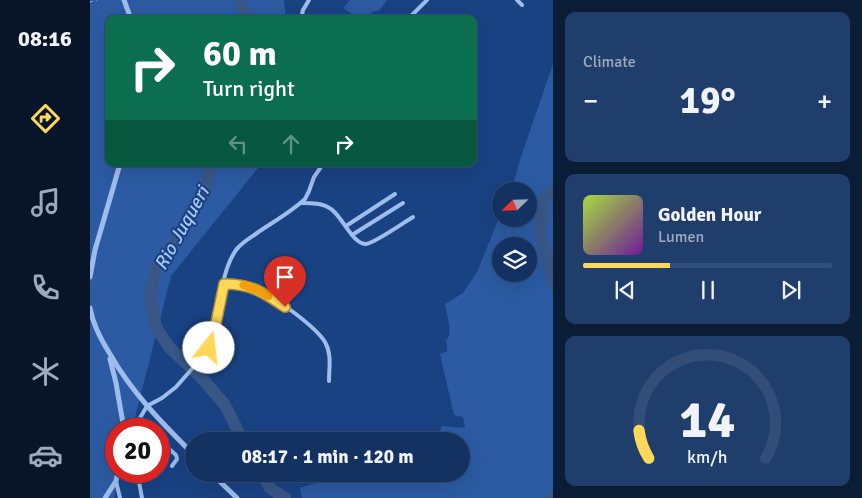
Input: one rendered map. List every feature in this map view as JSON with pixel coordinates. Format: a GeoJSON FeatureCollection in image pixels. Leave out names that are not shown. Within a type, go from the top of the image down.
{"type":"FeatureCollection","features":[{"type":"Feature","properties":{"kind":"street"},"geometry":{"type":"LineString","coordinates":[[124,0],[130,15]]}},
{"type":"Feature","properties":{"kind":"street"},"geometry":{"type":"LineString","coordinates":[[90,277],[95,250],[119,167]]}},
{"type":"Feature","properties":{"kind":"street"},"geometry":{"type":"LineString","coordinates":[[90,308],[98,335],[128,384],[185,446]]}},
{"type":"Feature","properties":{"kind":"street"},"geometry":{"type":"LineString","coordinates":[[108,351],[122,418]]}},
{"type":"Feature","properties":{"kind":"street"},"geometry":{"type":"LineString","coordinates":[[220,482],[237,498]]}},
{"type":"Feature","properties":{"kind":"street"},"geometry":{"type":"LineString","coordinates":[[105,498],[115,483]]}},
{"type":"Feature","properties":{"kind":"lane"},"geometry":{"type":"LineString","coordinates":[[302,15],[308,0]]}},
{"type":"Feature","properties":{"kind":"lane"},"geometry":{"type":"LineString","coordinates":[[412,15],[427,0]]}},
{"type":"Feature","properties":{"kind":"lane"},"geometry":{"type":"LineString","coordinates":[[517,0],[522,5]]}},
{"type":"Feature","properties":{"kind":"lane"},"geometry":{"type":"LineString","coordinates":[[141,418],[147,406],[168,393],[206,354],[212,341],[230,261],[237,249],[301,202],[307,196],[314,177],[321,167]]}},
{"type":"Feature","properties":{"kind":"lane"},"geometry":{"type":"LineString","coordinates":[[346,226],[396,194]]}},
{"type":"Feature","properties":{"kind":"lane"},"geometry":{"type":"LineString","coordinates":[[301,202],[320,204],[332,209],[357,241],[362,244],[372,242],[413,217]]}},
{"type":"Feature","properties":{"kind":"lane"},"geometry":{"type":"LineString","coordinates":[[352,235],[403,203]]}},
{"type":"Feature","properties":{"kind":"lane"},"geometry":{"type":"LineString","coordinates":[[224,284],[245,286],[258,290],[315,330],[325,343],[330,357],[329,380]]}},
{"type":"Feature","properties":{"kind":"lane"},"geometry":{"type":"LineString","coordinates":[[170,450],[176,455],[177,459],[172,466]]}},
{"type":"Feature","properties":{"kind":"lane"},"geometry":{"type":"LineString","coordinates":[[116,483],[120,498]]}},
{"type":"Feature","properties":{"kind":"lane"},"geometry":{"type":"LineString","coordinates":[[139,483],[142,498]]}},
{"type":"Feature","properties":{"kind":"path"},"geometry":{"type":"LineString","coordinates":[[90,2],[97,0]]}},
{"type":"Feature","properties":{"kind":"shaded area"},"geometry":{"type":"Polygon","coordinates":[[[90,0],[284,0],[286,15],[105,15],[105,167],[258,167],[171,276],[135,418],[105,418],[105,483],[118,483],[114,498],[90,498],[90,0]]]}},
{"type":"Feature","properties":{"kind":"shaded area"},"geometry":{"type":"Polygon","coordinates":[[[350,0],[387,0],[380,10],[372,12],[369,15],[354,15],[343,8],[350,0]]]}},
{"type":"Feature","properties":{"kind":"shaded area"},"geometry":{"type":"Polygon","coordinates":[[[553,64],[553,498],[302,498],[300,488],[319,482],[470,482],[470,432],[440,432],[442,426],[465,428],[463,417],[454,415],[440,354],[447,351],[446,341],[449,333],[445,304],[463,293],[477,272],[495,228],[538,228],[538,182],[514,182],[553,64]]]}},
{"type":"Feature","properties":{"kind":"waterway","name":"Rio Juqueri"},"geometry":{"type":"LineString","coordinates":[[239,0],[246,15]]}},
{"type":"Feature","properties":{"kind":"waterway","name":"Rio Juqueri"},"geometry":{"type":"LineString","coordinates":[[210,167],[207,190],[180,235],[156,268],[150,297],[156,327],[169,347],[200,376],[225,405],[238,432]]}},
{"type":"Feature","properties":{"kind":"waterway","name":"Rio Juqueri"},"geometry":{"type":"LineString","coordinates":[[553,190],[544,200],[540,234],[553,281]]}},
{"type":"Feature","properties":{"kind":"waterway","name":"Rio Juqueri"},"geometry":{"type":"LineString","coordinates":[[267,482],[270,488],[285,498]]}},
{"type":"Feature","properties":{"kind":"slow traffic"},"geometry":{"type":"LineString","coordinates":[[244,285],[268,296]]}},
{"type":"Feature","properties":{"kind":"route"},"geometry":{"type":"LineString","coordinates":[[209,348],[224,284],[235,284],[258,290],[285,307]]}}]}
